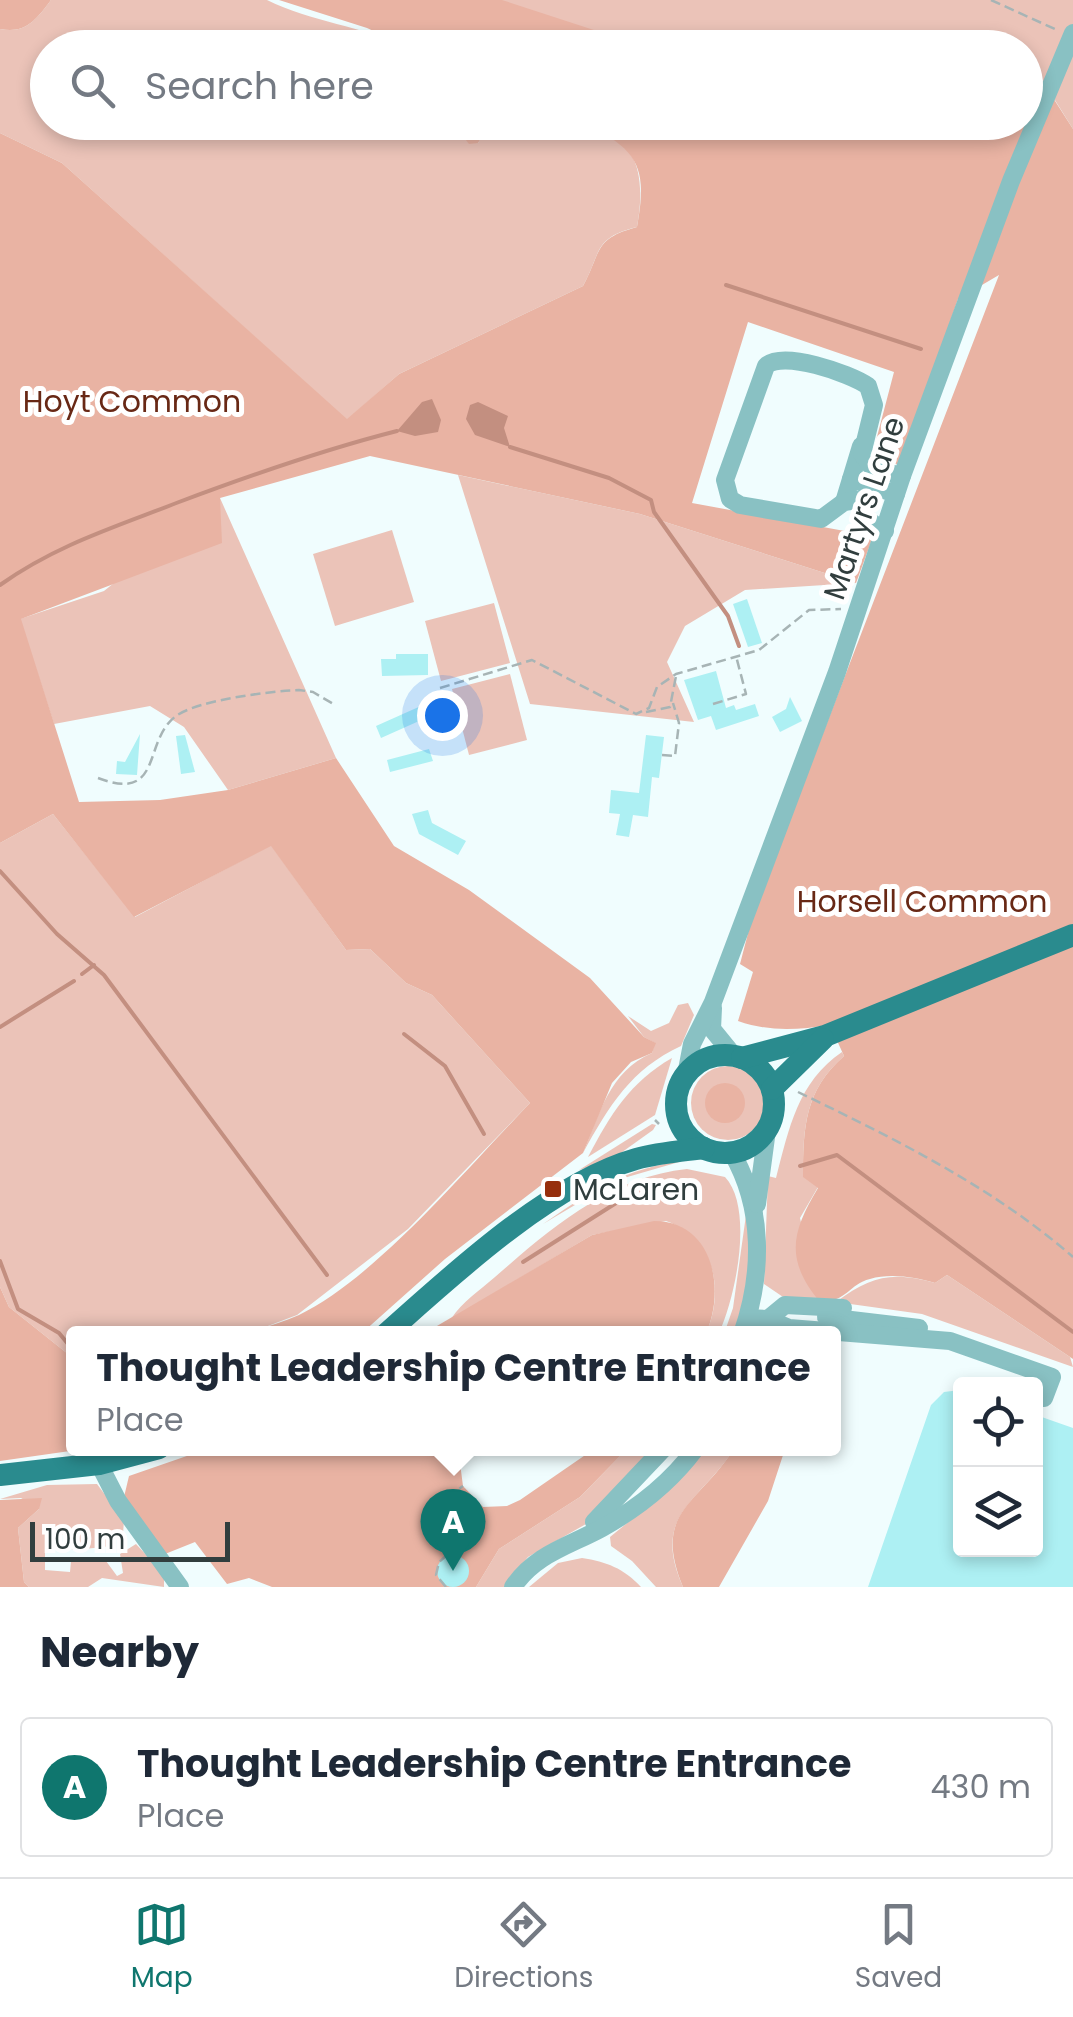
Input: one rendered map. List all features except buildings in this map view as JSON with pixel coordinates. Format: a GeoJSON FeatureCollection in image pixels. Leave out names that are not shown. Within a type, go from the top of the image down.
{"type":"FeatureCollection","features":[{"type":"Feature","properties":{"kind":"main road"},"geometry":{"type":"LineString","coordinates":[[633,1160],[664,1121],[686,1075],[711,1057],[738,1057],[826,1036],[1073,935]]}},
{"type":"Feature","properties":{"kind":"main road"},"geometry":{"type":"LineString","coordinates":[[772,1089],[826,1036]]}},
{"type":"Feature","properties":{"kind":"main road"},"geometry":{"type":"LineString","coordinates":[[395,1326],[478,1253],[560,1197],[633,1160],[704,1148],[732,1153],[748,1148],[766,1130],[774,1106],[772,1089],[764,1074],[738,1057]]}},
{"type":"Feature","properties":{"kind":"main road"},"geometry":{"type":"LineString","coordinates":[[664,1121],[704,1148]]}},
{"type":"Feature","properties":{"kind":"main road"},"geometry":{"type":"LineString","coordinates":[[0,1475],[99,1464],[129,1456]]}},
{"type":"Feature","properties":{"kind":"street","name":"Martyrs Lane"},"geometry":{"type":"LineString","coordinates":[[1043,104],[1072,36]]}},
{"type":"Feature","properties":{"kind":"street","name":"Martyrs Lane"},"geometry":{"type":"LineString","coordinates":[[686,1075],[692,1044],[713,1002],[858,612],[899,485],[1028,140]]}},
{"type":"Feature","properties":{"kind":"street"},"geometry":{"type":"LineString","coordinates":[[844,502],[874,404],[868,386],[788,358],[769,362],[725,480],[727,494],[740,505],[821,519],[844,502],[857,500],[869,522],[884,531]]}},
{"type":"Feature","properties":{"kind":"street"},"geometry":{"type":"LineString","coordinates":[[862,446],[868,465],[899,485]]}},
{"type":"Feature","properties":{"kind":"street"},"geometry":{"type":"LineString","coordinates":[[851,479],[899,485]]}},
{"type":"Feature","properties":{"kind":"street"},"geometry":{"type":"LineString","coordinates":[[713,1002],[712,1030],[738,1057]]}},
{"type":"Feature","properties":{"kind":"street"},"geometry":{"type":"LineString","coordinates":[[766,1130],[756,1212],[756,1268],[745,1326],[768,1318],[810,1316],[897,1331]]}},
{"type":"Feature","properties":{"kind":"street"},"geometry":{"type":"LineString","coordinates":[[732,1153],[747,1180],[756,1212]]}},
{"type":"Feature","properties":{"kind":"street"},"geometry":{"type":"LineString","coordinates":[[768,1318],[785,1305],[820,1306],[911,1316],[926,1333]]}},
{"type":"Feature","properties":{"kind":"street"},"geometry":{"type":"LineString","coordinates":[[768,1318],[785,1326]]}},
{"type":"Feature","properties":{"kind":"street"},"geometry":{"type":"LineString","coordinates":[[841,1329],[926,1333],[1052,1377],[1044,1398]]}},
{"type":"Feature","properties":{"kind":"street"},"geometry":{"type":"LineString","coordinates":[[584,1534],[657,1456]]}},
{"type":"Feature","properties":{"kind":"street"},"geometry":{"type":"LineString","coordinates":[[632,1506],[669,1456]]}},
{"type":"Feature","properties":{"kind":"street"},"geometry":{"type":"LineString","coordinates":[[513,1587],[534,1562],[598,1530],[677,1474],[690,1456]]}},
{"type":"Feature","properties":{"kind":"street"},"geometry":{"type":"LineString","coordinates":[[99,1464],[118,1501],[180,1587]]}},
{"type":"Feature","properties":{"kind":"path"},"geometry":{"type":"LineString","coordinates":[[992,0],[1072,36]]}},
{"type":"Feature","properties":{"kind":"path"},"geometry":{"type":"LineString","coordinates":[[644,712],[653,703],[657,687],[676,674],[766,646],[789,622],[809,610],[858,612]]}},
{"type":"Feature","properties":{"kind":"path"},"geometry":{"type":"LineString","coordinates":[[712,704],[746,694],[736,656]]}},
{"type":"Feature","properties":{"kind":"path"},"geometry":{"type":"LineString","coordinates":[[440,688],[532,660],[630,713],[664,710],[673,703]]}},
{"type":"Feature","properties":{"kind":"path"},"geometry":{"type":"LineString","coordinates":[[662,755],[675,756],[680,723],[673,703],[676,674]]}},
{"type":"Feature","properties":{"kind":"path"},"geometry":{"type":"LineString","coordinates":[[98,778],[116,785],[141,778],[150,769],[165,726],[186,710],[299,690],[314,692],[335,705]]}},
{"type":"Feature","properties":{"kind":"path"},"geometry":{"type":"LineString","coordinates":[[798,1092],[904,1143],[1050,1237],[1073,1257]]}},
{"type":"Feature","properties":{"kind":"path"},"geometry":{"type":"LineString","coordinates":[[446,1587],[436,1575],[439,1562],[447,1556],[435,1506],[463,1486]]}},
{"type":"Feature","properties":{"kind":"shaded area"},"geometry":{"type":"Polygon","coordinates":[[[51,0],[267,0],[358,30],[30,30],[30,140],[478,143],[617,140],[635,162],[640,189],[637,227],[606,241],[583,286],[399,374],[347,420],[62,163],[0,133],[0,29],[24,27],[51,0]]]}},
{"type":"Feature","properties":{"kind":"shaded area"},"geometry":{"type":"Polygon","coordinates":[[[432,0],[1073,0],[1073,129],[1043,81],[1043,30],[569,30],[432,0]]]}},
{"type":"Feature","properties":{"kind":"shaded area"},"geometry":{"type":"Polygon","coordinates":[[[432,399],[441,420],[438,432],[415,436],[397,431],[422,402],[432,399]]]}},
{"type":"Feature","properties":{"kind":"shaded area"},"geometry":{"type":"Polygon","coordinates":[[[478,402],[508,416],[504,428],[510,447],[475,435],[466,419],[470,405],[478,402]]]}},
{"type":"Feature","properties":{"kind":"shaded area"},"geometry":{"type":"Polygon","coordinates":[[[458,475],[640,514],[856,583],[745,590],[685,626],[667,662],[694,722],[530,704],[458,475]]]}},
{"type":"Feature","properties":{"kind":"shaded area"},"geometry":{"type":"Polygon","coordinates":[[[220,498],[336,758],[228,790],[184,727],[150,706],[54,724],[20,619],[104,591],[220,498]]]}},
{"type":"Feature","properties":{"kind":"shaded area"},"geometry":{"type":"Polygon","coordinates":[[[392,530],[414,602],[335,626],[313,554],[392,530]]]}},
{"type":"Feature","properties":{"kind":"shaded area"},"geometry":{"type":"Polygon","coordinates":[[[494,603],[510,663],[441,681],[425,621],[494,603]]]}},
{"type":"Feature","properties":{"kind":"shaded area"},"geometry":{"type":"Polygon","coordinates":[[[510,674],[527,740],[469,755],[452,689],[510,674]]]}},
{"type":"Feature","properties":{"kind":"shaded area"},"geometry":{"type":"Polygon","coordinates":[[[53,814],[135,917],[271,845],[346,950],[370,949],[406,983],[432,995],[530,1103],[408,1229],[297,1315],[268,1326],[66,1326],[66,1352],[9,1307],[0,1287],[0,843],[53,814]]]}},
{"type":"Feature","properties":{"kind":"shaded area"},"geometry":{"type":"Polygon","coordinates":[[[688,1003],[694,1015],[681,1046],[648,1066],[623,1090],[583,1153],[616,1082],[637,1061],[652,1053],[655,1043],[644,1037],[628,1016],[651,1031],[669,1023],[678,1005],[688,1003]]]}},
{"type":"Feature","properties":{"kind":"shaded area"},"geometry":{"type":"Polygon","coordinates":[[[842,1052],[844,1056],[814,1096],[804,1141],[803,1176],[818,1187],[800,1218],[820,1302],[786,1299],[764,1284],[768,1176],[776,1178],[791,1124],[805,1092],[842,1052]]]}},
{"type":"Feature","properties":{"kind":"shaded area"},"geometry":{"type":"Polygon","coordinates":[[[672,1058],[655,1115],[588,1157],[622,1101],[644,1078],[672,1058]]]}},
{"type":"Feature","properties":{"kind":"shaded area"},"geometry":{"type":"Polygon","coordinates":[[[728,1066],[754,1077],[765,1103],[754,1129],[728,1140],[702,1129],[691,1103],[702,1077],[728,1066]]]}},
{"type":"Feature","properties":{"kind":"shaded area"},"geometry":{"type":"Polygon","coordinates":[[[656,1125],[653,1130],[611,1160],[579,1170],[656,1125]]]}},
{"type":"Feature","properties":{"kind":"shaded area"},"geometry":{"type":"Polygon","coordinates":[[[686,1160],[617,1180],[543,1224],[610,1182],[644,1169],[686,1160]]]}},
{"type":"Feature","properties":{"kind":"shaded area"},"geometry":{"type":"Polygon","coordinates":[[[687,1169],[725,1177],[734,1191],[739,1209],[739,1253],[722,1326],[709,1326],[715,1284],[705,1253],[683,1229],[666,1221],[592,1235],[451,1319],[466,1301],[560,1223],[607,1194],[659,1174],[687,1169]]]}},
{"type":"Feature","properties":{"kind":"shaded area"},"geometry":{"type":"Polygon","coordinates":[[[737,1176],[747,1216],[749,1274],[739,1326],[727,1326],[733,1308],[746,1215],[737,1176]]]}},
{"type":"Feature","properties":{"kind":"shaded area"},"geometry":{"type":"Polygon","coordinates":[[[947,1275],[1070,1357],[1073,1367],[922,1314],[836,1302],[860,1286],[882,1278],[906,1277],[935,1283],[947,1275]]]}},
{"type":"Feature","properties":{"kind":"shaded area"},"geometry":{"type":"Polygon","coordinates":[[[620,1456],[654,1456],[593,1520],[528,1557],[504,1587],[476,1587],[499,1549],[580,1497],[620,1456]]]}},
{"type":"Feature","properties":{"kind":"shaded area"},"geometry":{"type":"Polygon","coordinates":[[[697,1456],[729,1456],[683,1511],[676,1526],[672,1542],[683,1587],[656,1587],[632,1561],[611,1546],[610,1537],[653,1502],[697,1456]]]}},
{"type":"Feature","properties":{"kind":"shaded area"},"geometry":{"type":"Polygon","coordinates":[[[97,1484],[124,1520],[123,1534],[105,1547],[72,1550],[71,1535],[45,1535],[45,1570],[70,1572],[71,1561],[106,1561],[117,1576],[123,1573],[120,1554],[136,1544],[164,1574],[164,1587],[102,1578],[88,1587],[29,1587],[24,1582],[18,1528],[39,1509],[21,1498],[0,1499],[47,1485],[97,1484]]]}},
{"type":"Feature","properties":{"kind":"shaded area"},"geometry":{"type":"Polygon","coordinates":[[[582,1558],[614,1567],[641,1587],[529,1587],[558,1563],[582,1558]]]}},
{"type":"Feature","properties":{"kind":"green space"},"geometry":{"type":"Polygon","coordinates":[[[0,0],[51,0],[30,24],[9,30],[0,29],[0,0]]]}},
{"type":"Feature","properties":{"kind":"green space"},"geometry":{"type":"Polygon","coordinates":[[[279,0],[502,0],[594,30],[371,30],[279,0]]]}},
{"type":"Feature","properties":{"kind":"green space"},"geometry":{"type":"Polygon","coordinates":[[[1043,82],[1073,129],[1073,1359],[947,1275],[935,1283],[902,1276],[878,1277],[863,1281],[836,1299],[820,1302],[801,1273],[797,1259],[802,1219],[818,1188],[803,1177],[804,1142],[814,1096],[844,1056],[830,1025],[784,1029],[738,1021],[753,972],[740,964],[752,918],[999,275],[958,299],[900,466],[873,452],[894,372],[748,322],[692,503],[850,532],[854,519],[877,526],[856,583],[640,514],[370,456],[220,498],[222,543],[21,619],[79,802],[160,800],[228,790],[336,758],[394,846],[469,890],[590,978],[644,1037],[656,1043],[652,1053],[631,1062],[612,1083],[583,1153],[445,1259],[370,1326],[268,1326],[299,1315],[359,1275],[421,1218],[530,1103],[432,995],[406,983],[370,949],[346,950],[271,846],[134,917],[53,814],[0,843],[0,133],[62,163],[347,419],[399,374],[583,286],[606,242],[637,227],[639,174],[635,162],[614,140],[1043,140],[1043,82]]]}},
{"type":"Feature","properties":{"kind":"green space"},"geometry":{"type":"Polygon","coordinates":[[[725,1083],[739,1089],[745,1103],[739,1117],[725,1123],[711,1117],[705,1103],[711,1089],[725,1083]]]}},
{"type":"Feature","properties":{"kind":"green space"},"geometry":{"type":"Polygon","coordinates":[[[654,1221],[690,1232],[710,1260],[714,1278],[715,1297],[708,1326],[437,1326],[592,1235],[654,1221]]]}},
{"type":"Feature","properties":{"kind":"green space"},"geometry":{"type":"Polygon","coordinates":[[[0,1287],[9,1307],[66,1352],[66,1452],[0,1461],[0,1287]]]}},
{"type":"Feature","properties":{"kind":"green space"},"geometry":{"type":"Polygon","coordinates":[[[187,1456],[459,1456],[463,1486],[483,1507],[507,1506],[520,1500],[584,1456],[620,1456],[580,1497],[499,1549],[476,1587],[272,1587],[249,1578],[227,1584],[195,1542],[165,1554],[124,1497],[129,1476],[187,1456]]]}},
{"type":"Feature","properties":{"kind":"green space"},"geometry":{"type":"Polygon","coordinates":[[[729,1456],[783,1456],[768,1501],[719,1587],[683,1587],[675,1562],[676,1525],[683,1511],[729,1456]]]}},
{"type":"Feature","properties":{"kind":"green space"},"geometry":{"type":"Polygon","coordinates":[[[42,1498],[39,1509],[18,1528],[24,1582],[29,1587],[0,1587],[0,1500],[42,1498]]]}},
{"type":"Feature","properties":{"kind":"waterway"},"geometry":{"type":"LineString","coordinates":[[726,285],[921,349]]}},
{"type":"Feature","properties":{"kind":"waterway"},"geometry":{"type":"LineString","coordinates":[[0,585],[64,548],[109,529],[287,464],[397,431]]}},
{"type":"Feature","properties":{"kind":"waterway"},"geometry":{"type":"LineString","coordinates":[[510,447],[609,478],[651,500],[654,512],[728,616],[739,646]]}},
{"type":"Feature","properties":{"kind":"waterway"},"geometry":{"type":"LineString","coordinates":[[0,871],[57,934],[104,975],[327,1275]]}},
{"type":"Feature","properties":{"kind":"waterway"},"geometry":{"type":"LineString","coordinates":[[82,974],[94,965]]}},
{"type":"Feature","properties":{"kind":"waterway"},"geometry":{"type":"LineString","coordinates":[[0,1027],[74,981]]}},
{"type":"Feature","properties":{"kind":"waterway"},"geometry":{"type":"LineString","coordinates":[[404,1034],[445,1066],[484,1134]]}},
{"type":"Feature","properties":{"kind":"waterway"},"geometry":{"type":"LineString","coordinates":[[800,1166],[837,1155],[1073,1332]]}},
{"type":"Feature","properties":{"kind":"waterway"},"geometry":{"type":"LineString","coordinates":[[523,1262],[624,1198]]}},
{"type":"Feature","properties":{"kind":"waterway"},"geometry":{"type":"LineString","coordinates":[[0,1261],[18,1309],[59,1333],[66,1342]]}},
{"type":"Feature","properties":{"kind":"place","name":"McLaren"},"geometry":{"type":"Point","coordinates":[553,1189]}},
{"type":"Feature","properties":{"kind":"place","name":"Thought Leadership Centre Entrance"},"geometry":{"type":"Point","coordinates":[453,1571]}},
{"type":"Feature","properties":{"kind":"park label","name":"Hoyt Common"},"geometry":{"type":"Point","coordinates":[132,401]}},
{"type":"Feature","properties":{"kind":"park label","name":"Horsell Common"},"geometry":{"type":"Point","coordinates":[922,901]}}]}
